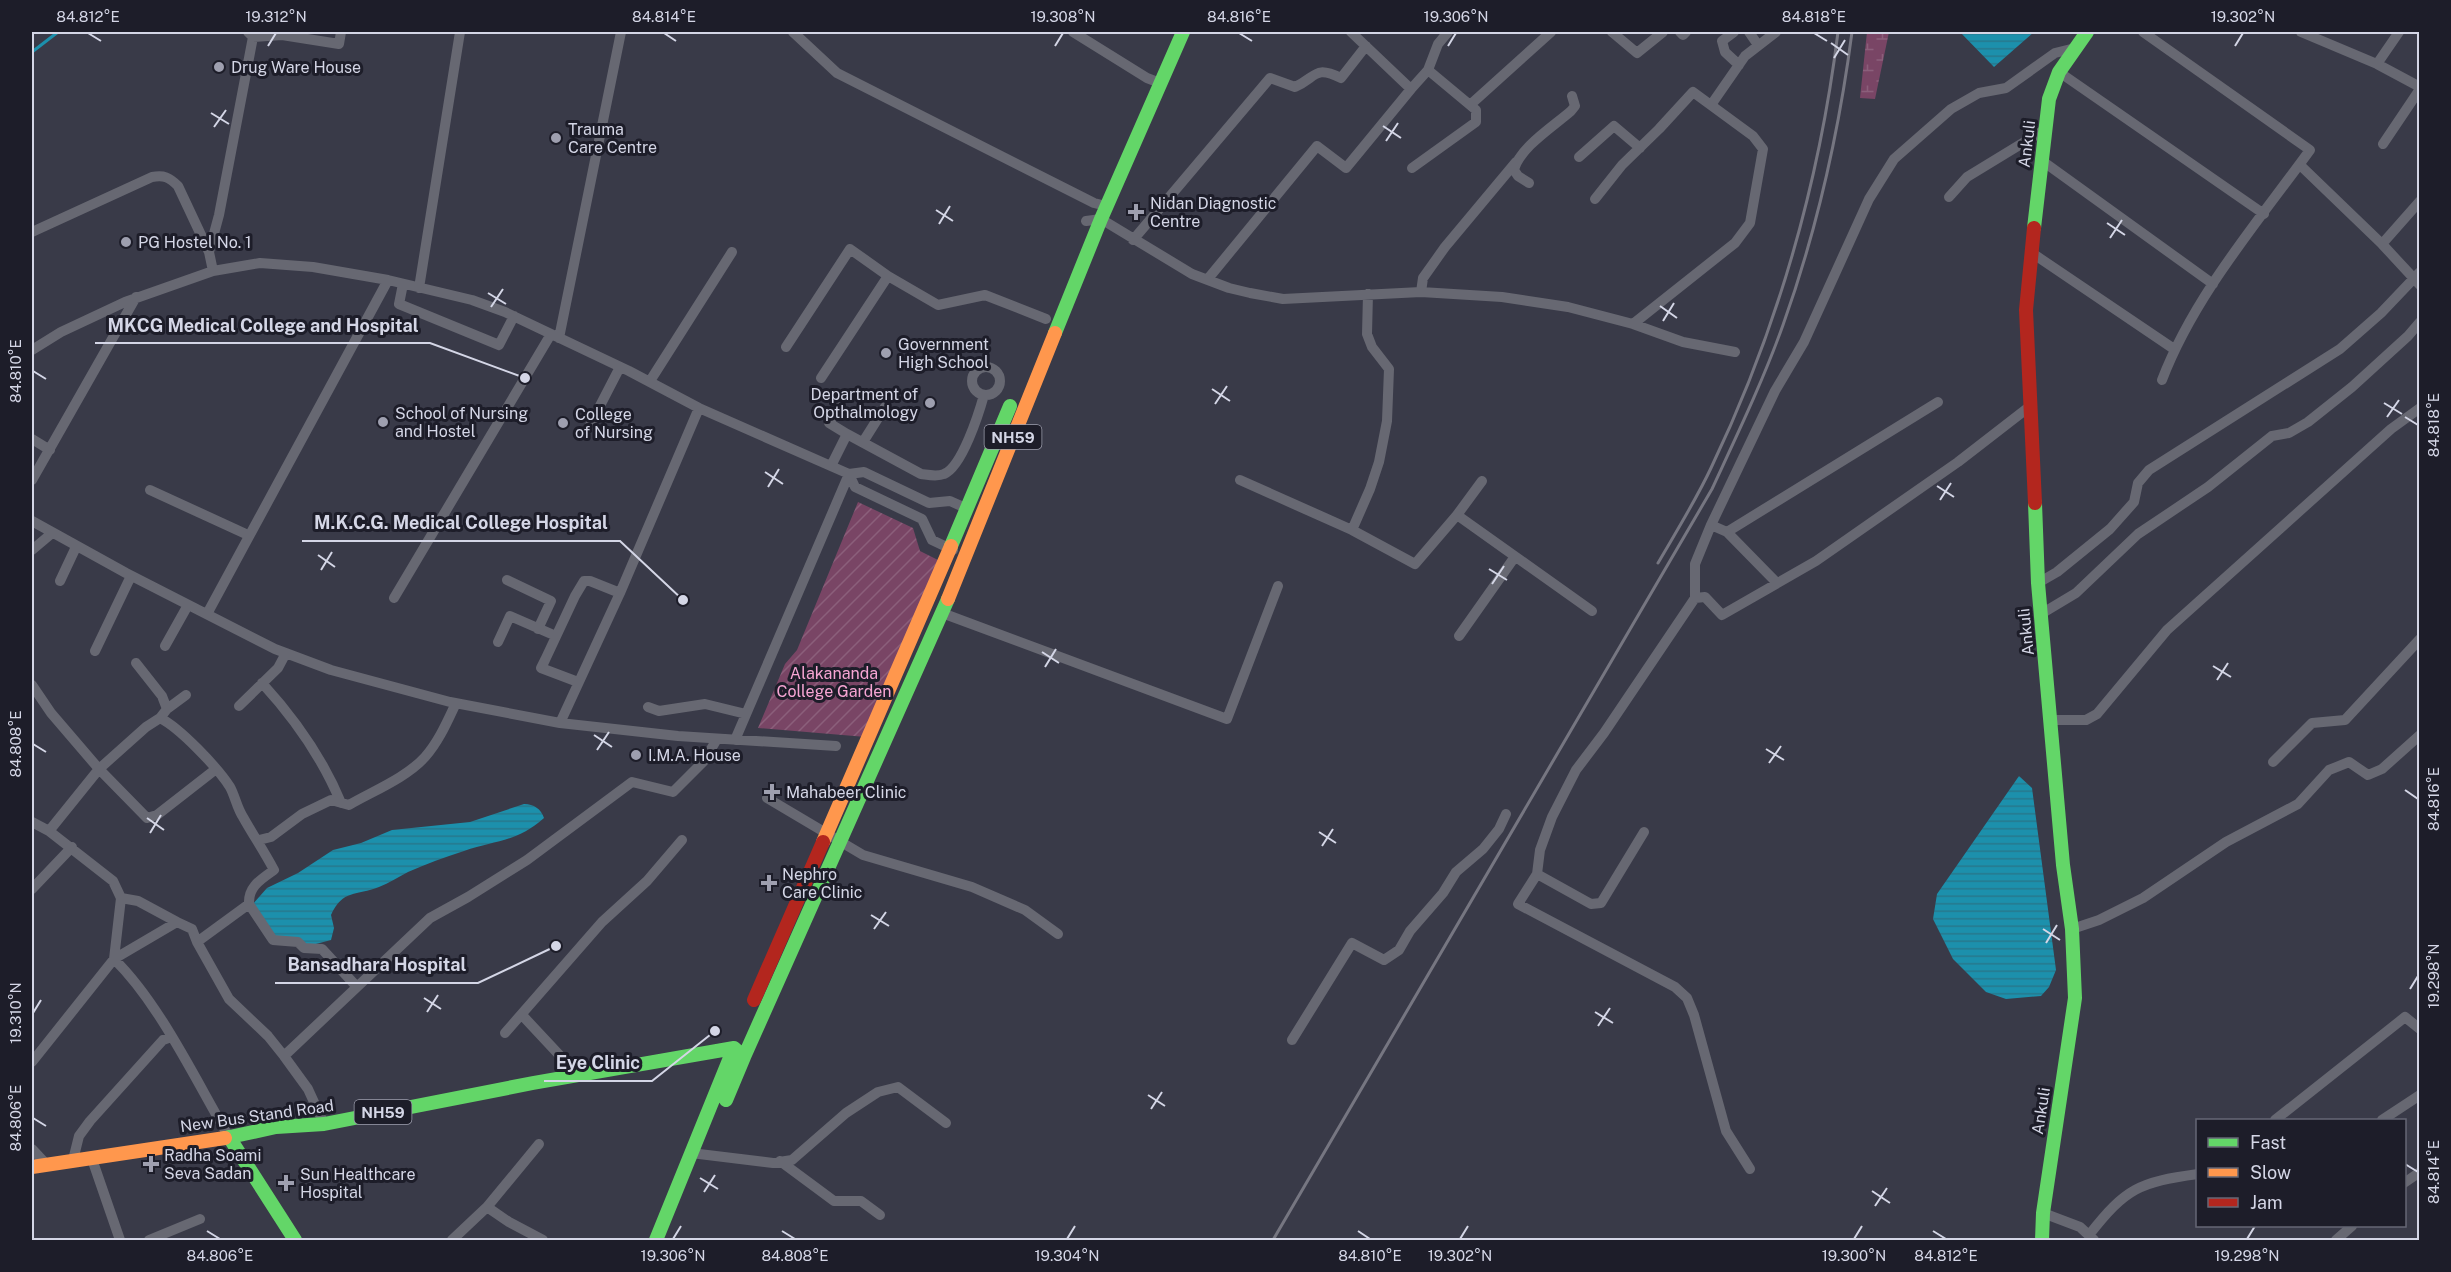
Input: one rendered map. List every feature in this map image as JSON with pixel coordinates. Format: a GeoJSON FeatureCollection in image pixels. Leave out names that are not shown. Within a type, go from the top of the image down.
{"type":"FeatureCollection","features":[{"type":"Feature","properties":{"kind":"main road","name":"NH59"},"geometry":{"type":"LineString","coordinates":[[739,1052],[842,843],[883,749],[966,556],[1153,77],[1183,32]]}},
{"type":"Feature","properties":{"kind":"main road"},"geometry":{"type":"LineString","coordinates":[[2081,38],[2095,32]]}},
{"type":"Feature","properties":{"kind":"main road","name":"Ankuli"},"geometry":{"type":"LineString","coordinates":[[2041,1240],[2075,998],[2072,929],[2063,865],[2037,583],[2026,310],[2049,99],[2059,72],[2081,38]]}},
{"type":"Feature","properties":{"kind":"main road"},"geometry":{"type":"LineString","coordinates":[[1029,361],[1086,221],[1100,209]]}},
{"type":"Feature","properties":{"kind":"main road"},"geometry":{"type":"LineString","coordinates":[[656,1240],[696,1154],[826,834],[1015,393]]}},
{"type":"Feature","properties":{"kind":"main road","name":"New Bus Stand Road"},"geometry":{"type":"LineString","coordinates":[[32,1167],[229,1137],[276,1127],[324,1124],[579,1075],[739,1052]]}},
{"type":"Feature","properties":{"kind":"main road"},"geometry":{"type":"LineString","coordinates":[[229,1137],[295,1240]]}},
{"type":"Feature","properties":{"kind":"main road"},"geometry":{"type":"LineString","coordinates":[[668,1240],[696,1154]]}},
{"type":"Feature","properties":{"kind":"street"},"geometry":{"type":"LineString","coordinates":[[209,252],[219,215],[251,34],[282,35],[339,44],[341,32]]}},
{"type":"Feature","properties":{"kind":"street"},"geometry":{"type":"LineString","coordinates":[[419,288],[460,32]]}},
{"type":"Feature","properties":{"kind":"street"},"geometry":{"type":"LineString","coordinates":[[394,598],[555,336],[621,32]]}},
{"type":"Feature","properties":{"kind":"street"},"geometry":{"type":"LineString","coordinates":[[796,35],[809,32]]}},
{"type":"Feature","properties":{"kind":"street"},"geometry":{"type":"LineString","coordinates":[[1073,32],[1153,77]]}},
{"type":"Feature","properties":{"kind":"street"},"geometry":{"type":"LineString","coordinates":[[1351,32],[1411,89]]}},
{"type":"Feature","properties":{"kind":"street"},"geometry":{"type":"LineString","coordinates":[[1207,280],[1317,146],[1346,168],[1428,70],[1438,44],[1448,32]]}},
{"type":"Feature","properties":{"kind":"street"},"geometry":{"type":"LineString","coordinates":[[1470,105],[1551,32]]}},
{"type":"Feature","properties":{"kind":"street"},"geometry":{"type":"LineString","coordinates":[[1612,32],[1637,53],[1662,32]]}},
{"type":"Feature","properties":{"kind":"street"},"geometry":{"type":"LineString","coordinates":[[1680,32],[1683,34],[1686,32]]}},
{"type":"Feature","properties":{"kind":"street"},"geometry":{"type":"LineString","coordinates":[[1734,32],[1722,41],[1725,52],[1739,64]]}},
{"type":"Feature","properties":{"kind":"street"},"geometry":{"type":"LineString","coordinates":[[1749,32],[1758,45]]}},
{"type":"Feature","properties":{"kind":"street"},"geometry":{"type":"LineString","coordinates":[[1711,105],[1744,56],[1776,32]]}},
{"type":"Feature","properties":{"kind":"street"},"geometry":{"type":"LineString","coordinates":[[2143,32],[2310,150],[2213,284],[2174,349],[2162,380]]}},
{"type":"Feature","properties":{"kind":"street"},"geometry":{"type":"LineString","coordinates":[[2301,32],[2377,64],[2420,88],[2383,144]]}},
{"type":"Feature","properties":{"kind":"street"},"geometry":{"type":"LineString","coordinates":[[2377,64],[2399,32]]}},
{"type":"Feature","properties":{"kind":"street"},"geometry":{"type":"LineString","coordinates":[[796,35],[837,73],[1100,209],[1133,240],[1168,261],[1207,280],[1240,291],[1283,299],[1421,292],[1502,297],[1568,306],[1633,324],[1683,342],[1735,352]]}},
{"type":"Feature","properties":{"kind":"street"},"geometry":{"type":"LineString","coordinates":[[1750,1169],[1726,1131],[1694,1015],[1687,998],[1675,987],[1518,904],[1537,874],[1540,850],[1560,799],[1576,770],[1604,733],[1695,598],[1695,564],[1711,525],[1775,391],[1804,342],[1869,199],[1894,159],[1951,109],[1978,93],[2006,88],[2055,52],[2081,38]]}},
{"type":"Feature","properties":{"kind":"street"},"geometry":{"type":"LineString","coordinates":[[1133,240],[1270,78],[1295,87],[1312,74],[1326,71],[1341,78],[1366,46]]}},
{"type":"Feature","properties":{"kind":"street"},"geometry":{"type":"LineString","coordinates":[[1412,168],[1476,122],[1476,110],[1428,70]]}},
{"type":"Feature","properties":{"kind":"street"},"geometry":{"type":"LineString","coordinates":[[2059,72],[2264,214]]}},
{"type":"Feature","properties":{"kind":"street"},"geometry":{"type":"LineString","coordinates":[[1595,199],[1622,165],[1693,92],[1753,136],[1763,149],[1750,223],[1735,243],[1633,324]]}},
{"type":"Feature","properties":{"kind":"street"},"geometry":{"type":"LineString","coordinates":[[1421,292],[1423,278],[1445,247],[1520,156],[1575,106],[1572,96]]}},
{"type":"Feature","properties":{"kind":"street"},"geometry":{"type":"LineString","coordinates":[[1579,157],[1614,126],[1640,148]]}},
{"type":"Feature","properties":{"kind":"street"},"geometry":{"type":"LineString","coordinates":[[1949,197],[1967,177],[2044,130]]}},
{"type":"Feature","properties":{"kind":"street"},"geometry":{"type":"LineString","coordinates":[[2041,160],[2213,284]]}},
{"type":"Feature","properties":{"kind":"street"},"geometry":{"type":"LineString","coordinates":[[1516,162],[1514,170],[1518,176],[1529,183]]}},
{"type":"Feature","properties":{"kind":"street"},"geometry":{"type":"LineString","coordinates":[[2037,583],[2057,572],[2110,529],[2133,502],[2138,483],[2149,471],[2340,349],[2417,279],[2300,165]]}},
{"type":"Feature","properties":{"kind":"street"},"geometry":{"type":"LineString","coordinates":[[32,232],[152,177],[162,176],[170,178],[178,186],[209,252],[213,271]]}},
{"type":"Feature","properties":{"kind":"street"},"geometry":{"type":"LineString","coordinates":[[2382,244],[2420,201]]}},
{"type":"Feature","properties":{"kind":"street"},"geometry":{"type":"LineString","coordinates":[[786,347],[850,249],[888,276],[938,304],[985,295],[1046,319]]}},
{"type":"Feature","properties":{"kind":"street"},"geometry":{"type":"LineString","coordinates":[[650,381],[732,252]]}},
{"type":"Feature","properties":{"kind":"street"},"geometry":{"type":"LineString","coordinates":[[2032,253],[2174,349]]}},
{"type":"Feature","properties":{"kind":"street"},"geometry":{"type":"LineString","coordinates":[[32,350],[61,332],[136,297],[213,271],[260,263],[313,267],[388,280],[472,300],[514,316],[650,381],[699,408],[849,474],[864,472],[929,503],[950,501],[982,515]]}},
{"type":"Feature","properties":{"kind":"street"},"geometry":{"type":"LineString","coordinates":[[821,378],[888,276]]}},
{"type":"Feature","properties":{"kind":"street"},"geometry":{"type":"LineString","coordinates":[[207,614],[388,280]]}},
{"type":"Feature","properties":{"kind":"street"},"geometry":{"type":"LineString","coordinates":[[403,284],[399,304],[499,345],[514,316]]}},
{"type":"Feature","properties":{"kind":"street"},"geometry":{"type":"LineString","coordinates":[[1352,530],[1376,471],[1387,421],[1389,369],[1372,347],[1367,334],[1368,294]]}},
{"type":"Feature","properties":{"kind":"street"},"geometry":{"type":"LineString","coordinates":[[32,480],[136,297]]}},
{"type":"Feature","properties":{"kind":"street"},"geometry":{"type":"LineString","coordinates":[[2041,614],[2076,593],[2138,534],[2208,487],[2272,436],[2289,433],[2308,422],[2352,387],[2420,322]]}},
{"type":"Feature","properties":{"kind":"street"},"geometry":{"type":"LineString","coordinates":[[588,429],[620,367]]}},
{"type":"Feature","properties":{"kind":"street"},"geometry":{"type":"LineString","coordinates":[[839,407],[829,423],[921,474],[933,476],[946,474],[956,464],[984,396]]}},
{"type":"Feature","properties":{"kind":"street"},"geometry":{"type":"LineString","coordinates":[[1728,532],[1938,402]]}},
{"type":"Feature","properties":{"kind":"street"},"geometry":{"type":"LineString","coordinates":[[1695,598],[1705,597],[1722,615],[1778,583],[1816,561],[1958,462],[2029,406]]}},
{"type":"Feature","properties":{"kind":"street"},"geometry":{"type":"LineString","coordinates":[[862,442],[885,407]]}},
{"type":"Feature","properties":{"kind":"street"},"geometry":{"type":"LineString","coordinates":[[560,723],[620,593],[699,408]]}},
{"type":"Feature","properties":{"kind":"street"},"geometry":{"type":"LineString","coordinates":[[2051,720],[2086,720],[2097,714],[2167,630],[2391,429],[2420,408]]}},
{"type":"Feature","properties":{"kind":"street"},"geometry":{"type":"LineString","coordinates":[[831,466],[848,434]]}},
{"type":"Feature","properties":{"kind":"street"},"geometry":{"type":"LineString","coordinates":[[32,439],[50,450]]}},
{"type":"Feature","properties":{"kind":"street"},"geometry":{"type":"LineString","coordinates":[[849,474],[855,487],[922,519],[933,540],[966,556]]}},
{"type":"Feature","properties":{"kind":"street"},"geometry":{"type":"LineString","coordinates":[[735,740],[849,474]]}},
{"type":"Feature","properties":{"kind":"street"},"geometry":{"type":"LineString","coordinates":[[1240,480],[1352,530],[1415,564],[1457,515],[1482,481]]}},
{"type":"Feature","properties":{"kind":"street"},"geometry":{"type":"LineString","coordinates":[[150,490],[248,535]]}},
{"type":"Feature","properties":{"kind":"street"},"geometry":{"type":"LineString","coordinates":[[1457,515],[1514,558],[1592,611]]}},
{"type":"Feature","properties":{"kind":"street"},"geometry":{"type":"LineString","coordinates":[[32,521],[51,534],[207,614],[286,653],[331,670],[456,703],[560,723],[717,739],[836,746]]}},
{"type":"Feature","properties":{"kind":"street"},"geometry":{"type":"LineString","coordinates":[[1711,525],[1728,532],[1778,583]]}},
{"type":"Feature","properties":{"kind":"street"},"geometry":{"type":"LineString","coordinates":[[32,550],[51,534]]}},
{"type":"Feature","properties":{"kind":"street"},"geometry":{"type":"LineString","coordinates":[[60,581],[76,547]]}},
{"type":"Feature","properties":{"kind":"street"},"geometry":{"type":"LineString","coordinates":[[1459,636],[1514,558]]}},
{"type":"Feature","properties":{"kind":"street"},"geometry":{"type":"LineString","coordinates":[[95,651],[131,576]]}},
{"type":"Feature","properties":{"kind":"street"},"geometry":{"type":"LineString","coordinates":[[507,580],[552,601],[538,628]]}},
{"type":"Feature","properties":{"kind":"street"},"geometry":{"type":"LineString","coordinates":[[578,682],[541,668],[563,621],[584,581],[591,580],[620,593]]}},
{"type":"Feature","properties":{"kind":"street"},"geometry":{"type":"LineString","coordinates":[[942,613],[1227,719],[1278,586]]}},
{"type":"Feature","properties":{"kind":"street"},"geometry":{"type":"LineString","coordinates":[[165,646],[188,604]]}},
{"type":"Feature","properties":{"kind":"street"},"geometry":{"type":"LineString","coordinates":[[545,613],[563,621]]}},
{"type":"Feature","properties":{"kind":"street"},"geometry":{"type":"LineString","coordinates":[[498,642],[510,616],[556,636]]}},
{"type":"Feature","properties":{"kind":"street"},"geometry":{"type":"LineString","coordinates":[[2273,762],[2312,723],[2345,720],[2420,639]]}},
{"type":"Feature","properties":{"kind":"street"},"geometry":{"type":"LineString","coordinates":[[239,706],[278,668],[286,653]]}},
{"type":"Feature","properties":{"kind":"street"},"geometry":{"type":"LineString","coordinates":[[136,663],[162,696],[164,713],[169,722],[216,769],[230,787],[242,816],[259,840],[274,870],[257,882],[248,894],[249,904],[273,940],[298,942],[304,948],[322,949],[357,987]]}},
{"type":"Feature","properties":{"kind":"street"},"geometry":{"type":"LineString","coordinates":[[262,683],[284,708],[330,778],[341,803]]}},
{"type":"Feature","properties":{"kind":"street"},"geometry":{"type":"LineString","coordinates":[[32,686],[51,713],[99,770],[147,818],[157,815],[216,769]]}},
{"type":"Feature","properties":{"kind":"street"},"geometry":{"type":"LineString","coordinates":[[49,831],[99,770],[146,727],[186,696]]}},
{"type":"Feature","properties":{"kind":"street"},"geometry":{"type":"LineString","coordinates":[[259,840],[271,837],[302,814],[331,800],[348,805],[400,776],[423,759],[435,744],[456,703]]}},
{"type":"Feature","properties":{"kind":"street"},"geometry":{"type":"LineString","coordinates":[[648,708],[658,711],[705,704],[746,714]]}},
{"type":"Feature","properties":{"kind":"street"},"geometry":{"type":"LineString","coordinates":[[2072,929],[2109,915],[2143,898],[2226,842],[2298,804],[2329,770],[2349,762],[2368,775],[2382,769],[2420,735]]}},
{"type":"Feature","properties":{"kind":"street"},"geometry":{"type":"LineString","coordinates":[[284,1056],[308,1036],[430,918],[527,860],[632,782],[673,792],[704,761],[717,739]]}},
{"type":"Feature","properties":{"kind":"street"},"geometry":{"type":"LineString","coordinates":[[864,748],[883,749]]}},
{"type":"Feature","properties":{"kind":"street"},"geometry":{"type":"LineString","coordinates":[[767,798],[863,855],[972,887],[1025,910],[1058,934]]}},
{"type":"Feature","properties":{"kind":"street"},"geometry":{"type":"LineString","coordinates":[[1292,1040],[1352,943],[1384,960],[1399,950],[1410,931],[1443,893],[1456,872],[1483,849],[1499,829],[1506,814]]}},
{"type":"Feature","properties":{"kind":"street"},"geometry":{"type":"LineString","coordinates":[[32,822],[72,847],[113,881],[121,898],[114,960]]}},
{"type":"Feature","properties":{"kind":"street"},"geometry":{"type":"LineString","coordinates":[[1537,874],[1591,904],[1601,903],[1644,832]]}},
{"type":"Feature","properties":{"kind":"street"},"geometry":{"type":"LineString","coordinates":[[505,1033],[602,922],[647,881],[682,840]]}},
{"type":"Feature","properties":{"kind":"street"},"geometry":{"type":"LineString","coordinates":[[32,890],[72,847]]}},
{"type":"Feature","properties":{"kind":"street"},"geometry":{"type":"LineString","coordinates":[[121,898],[138,901],[192,929],[229,999],[268,1036],[284,1056],[308,1089],[324,1124]]}},
{"type":"Feature","properties":{"kind":"street"},"geometry":{"type":"LineString","coordinates":[[197,942],[249,904]]}},
{"type":"Feature","properties":{"kind":"street"},"geometry":{"type":"LineString","coordinates":[[32,1062],[114,960],[177,922]]}},
{"type":"Feature","properties":{"kind":"street"},"geometry":{"type":"LineString","coordinates":[[114,960],[130,975],[171,1037],[229,1137]]}},
{"type":"Feature","properties":{"kind":"street"},"geometry":{"type":"LineString","coordinates":[[522,1016],[579,1075]]}},
{"type":"Feature","properties":{"kind":"street"},"geometry":{"type":"LineString","coordinates":[[2287,1116],[2405,1017],[2420,1029]]}},
{"type":"Feature","properties":{"kind":"street"},"geometry":{"type":"LineString","coordinates":[[73,1160],[79,1136],[90,1121],[163,1040],[171,1037]]}},
{"type":"Feature","properties":{"kind":"street"},"geometry":{"type":"LineString","coordinates":[[696,1154],[773,1163],[792,1160],[846,1113],[878,1092],[898,1087],[946,1123]]}},
{"type":"Feature","properties":{"kind":"street"},"geometry":{"type":"LineString","coordinates":[[2384,1119],[2420,1095]]}},
{"type":"Feature","properties":{"kind":"street"},"geometry":{"type":"LineString","coordinates":[[452,1240],[487,1207],[539,1144]]}},
{"type":"Feature","properties":{"kind":"street"},"geometry":{"type":"LineString","coordinates":[[32,1149],[47,1165]]}},
{"type":"Feature","properties":{"kind":"street"},"geometry":{"type":"LineString","coordinates":[[92,1159],[120,1240]]}},
{"type":"Feature","properties":{"kind":"street"},"geometry":{"type":"LineString","coordinates":[[780,1161],[834,1201],[861,1201],[880,1215]]}},
{"type":"Feature","properties":{"kind":"street"},"geometry":{"type":"LineString","coordinates":[[2406,1182],[2420,1172]]}},
{"type":"Feature","properties":{"kind":"street"},"geometry":{"type":"LineString","coordinates":[[2043,1213],[2080,1227],[2092,1238],[2113,1205],[2130,1191],[2157,1180],[2196,1174]]}},
{"type":"Feature","properties":{"kind":"street"},"geometry":{"type":"LineString","coordinates":[[487,1207],[543,1240]]}},
{"type":"Feature","properties":{"kind":"street"},"geometry":{"type":"LineString","coordinates":[[150,1240],[200,1219]]}},
{"type":"Feature","properties":{"kind":"street"},"geometry":{"type":"LineString","coordinates":[[2336,1240],[2351,1227]]}},
{"type":"Feature","properties":{"kind":"green space"},"geometry":{"type":"Polygon","coordinates":[[[1867,32],[1889,32],[1875,99],[1860,98],[1867,32]]]}},
{"type":"Feature","properties":{"kind":"green space","name":"Alakananda College Garden"},"geometry":{"type":"Polygon","coordinates":[[[858,502],[913,528],[920,551],[938,560],[866,737],[758,728],[785,664],[797,650],[858,502]]]}},
{"type":"Feature","properties":{"kind":"water"},"geometry":{"type":"Polygon","coordinates":[[[1960,32],[2034,32],[1994,67],[1960,32]]]}},
{"type":"Feature","properties":{"kind":"water"},"geometry":{"type":"Polygon","coordinates":[[[2019,776],[2032,788],[2056,970],[2049,987],[2041,996],[2006,999],[1986,992],[1953,959],[1933,919],[1937,894],[2019,776]]]}},
{"type":"Feature","properties":{"kind":"water"},"geometry":{"type":"Polygon","coordinates":[[[524,804],[537,808],[544,818],[525,832],[443,858],[379,887],[345,897],[331,915],[334,928],[331,940],[308,946],[272,936],[253,904],[267,888],[298,873],[333,850],[361,843],[392,830],[470,822],[524,804]]]}},
{"type":"Feature","properties":{"kind":"waterway"},"geometry":{"type":"LineString","coordinates":[[32,52],[58,32]]}},
{"type":"Feature","properties":{"kind":"railway"},"geometry":{"type":"LineString","coordinates":[[1658,563],[1711,468],[1735,415],[1776,309],[1793,255],[1820,145],[1838,32]]}},
{"type":"Feature","properties":{"kind":"railway"},"geometry":{"type":"LineString","coordinates":[[1273,1240],[1712,489],[1767,367],[1795,289],[1816,217],[1833,144],[1852,32]]}},
{"type":"Feature","properties":{"kind":"traffic: fast"},"geometry":{"type":"LineString","coordinates":[[1055,333],[1101,219],[1183,32]]}},
{"type":"Feature","properties":{"kind":"traffic: fast"},"geometry":{"type":"LineString","coordinates":[[2034,228],[2049,99],[2059,72],[2087,32]]}},
{"type":"Feature","properties":{"kind":"traffic: fast"},"geometry":{"type":"LineString","coordinates":[[951,546],[1010,406]]}},
{"type":"Feature","properties":{"kind":"traffic: fast"},"geometry":{"type":"LineString","coordinates":[[2035,503],[2038,583],[2063,865],[2072,929],[2075,998],[2043,1213],[2042,1240]]}},
{"type":"Feature","properties":{"kind":"traffic: fast"},"geometry":{"type":"LineString","coordinates":[[734,1048],[744,1057],[948,599]]}},
{"type":"Feature","properties":{"kind":"traffic: fast"},"geometry":{"type":"LineString","coordinates":[[656,1240],[734,1048]]}},
{"type":"Feature","properties":{"kind":"traffic: fast"},"geometry":{"type":"LineString","coordinates":[[225,1138],[276,1127],[324,1124],[533,1083],[734,1048]]}},
{"type":"Feature","properties":{"kind":"traffic: fast"},"geometry":{"type":"LineString","coordinates":[[726,1100],[744,1057]]}},
{"type":"Feature","properties":{"kind":"traffic: fast"},"geometry":{"type":"LineString","coordinates":[[229,1137],[295,1240]]}},
{"type":"Feature","properties":{"kind":"traffic: slow"},"geometry":{"type":"LineString","coordinates":[[948,599],[1055,333]]}},
{"type":"Feature","properties":{"kind":"traffic: slow"},"geometry":{"type":"LineString","coordinates":[[823,842],[951,546]]}},
{"type":"Feature","properties":{"kind":"traffic: slow"},"geometry":{"type":"LineString","coordinates":[[32,1167],[225,1138]]}},
{"type":"Feature","properties":{"kind":"traffic: jam"},"geometry":{"type":"LineString","coordinates":[[2034,228],[2026,310],[2035,503]]}},
{"type":"Feature","properties":{"kind":"traffic: jam"},"geometry":{"type":"LineString","coordinates":[[754,1000],[823,842]]}},
{"type":"Feature","properties":{"kind":"place","name":"Drug Ware House"},"geometry":{"type":"Point","coordinates":[219,67]}},
{"type":"Feature","properties":{"kind":"place","name":"Trauma Care Centre"},"geometry":{"type":"Point","coordinates":[556,138]}},
{"type":"Feature","properties":{"kind":"place","name":"Nidan Diagnostic Centre"},"geometry":{"type":"Point","coordinates":[1136,212]}},
{"type":"Feature","properties":{"kind":"place","name":"PG Hostel No. 1"},"geometry":{"type":"Point","coordinates":[126,242]}},
{"type":"Feature","properties":{"kind":"place","name":"Government High School"},"geometry":{"type":"Point","coordinates":[886,353]}},
{"type":"Feature","properties":{"kind":"place","name":"MKCG Medical College and Hospital"},"geometry":{"type":"Point","coordinates":[525,378]}},
{"type":"Feature","properties":{"kind":"place","name":"Department of Opthalmology"},"geometry":{"type":"Point","coordinates":[930,403]}},
{"type":"Feature","properties":{"kind":"place","name":"School of Nursing and Hostel"},"geometry":{"type":"Point","coordinates":[383,422]}},
{"type":"Feature","properties":{"kind":"place","name":"College of Nursing"},"geometry":{"type":"Point","coordinates":[563,423]}},
{"type":"Feature","properties":{"kind":"place","name":"M.K.C.G. Medical College Hospital"},"geometry":{"type":"Point","coordinates":[683,600]}},
{"type":"Feature","properties":{"kind":"place","name":"I.M.A. House"},"geometry":{"type":"Point","coordinates":[636,755]}},
{"type":"Feature","properties":{"kind":"place","name":"Mahabeer Clinic"},"geometry":{"type":"Point","coordinates":[772,792]}},
{"type":"Feature","properties":{"kind":"place","name":"Nephro Care Clinic"},"geometry":{"type":"Point","coordinates":[769,883]}},
{"type":"Feature","properties":{"kind":"place","name":"Bansadhara Hospital"},"geometry":{"type":"Point","coordinates":[556,946]}},
{"type":"Feature","properties":{"kind":"place","name":"Eye Clinic"},"geometry":{"type":"Point","coordinates":[715,1031]}},
{"type":"Feature","properties":{"kind":"place","name":"Radha Soami Seva Sadan"},"geometry":{"type":"Point","coordinates":[151,1164]}},
{"type":"Feature","properties":{"kind":"place","name":"Sun Healthcare Hospital"},"geometry":{"type":"Point","coordinates":[286,1183]}}]}
